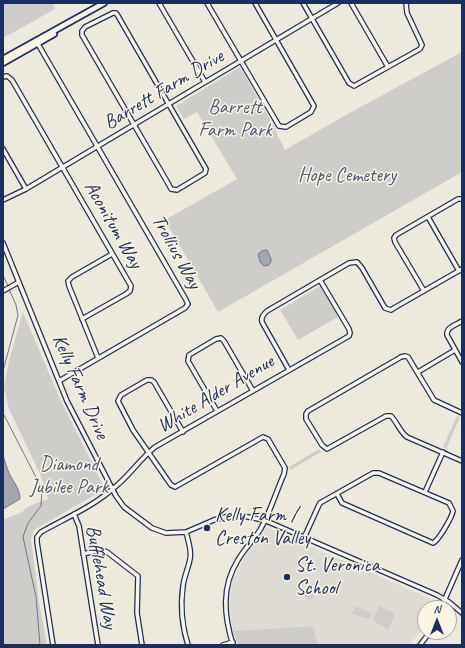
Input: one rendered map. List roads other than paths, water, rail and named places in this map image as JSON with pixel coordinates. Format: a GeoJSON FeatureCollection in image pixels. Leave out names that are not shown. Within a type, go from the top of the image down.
{"type":"FeatureCollection","features":[{"type":"Feature","properties":{"kind":"main road"},"geometry":{"type":"LineString","coordinates":[[3,59],[104,3]]}},
{"type":"Feature","properties":{"kind":"main road"},"geometry":{"type":"LineString","coordinates":[[3,63],[38,44],[66,25]]}},
{"type":"Feature","properties":{"kind":"street"},"geometry":{"type":"LineString","coordinates":[[159,3],[205,82]]}},
{"type":"Feature","properties":{"kind":"street"},"geometry":{"type":"LineString","coordinates":[[207,3],[279,126],[286,126],[311,112],[314,106],[255,3]]}},
{"type":"Feature","properties":{"kind":"street"},"geometry":{"type":"LineString","coordinates":[[303,3],[352,86],[356,86],[420,49],[422,46],[407,13],[406,3]]}},
{"type":"Feature","properties":{"kind":"street","name":"Barrett Farm Drive"},"geometry":{"type":"LineString","coordinates":[[3,200],[26,189],[62,168],[338,3]]}},
{"type":"Feature","properties":{"kind":"street"},"geometry":{"type":"LineString","coordinates":[[351,3],[388,67]]}},
{"type":"Feature","properties":{"kind":"street"},"geometry":{"type":"LineString","coordinates":[[111,13],[116,13],[206,168],[205,173],[176,190],[171,189],[134,125],[82,35],[82,30],[85,27],[111,13]]}},
{"type":"Feature","properties":{"kind":"street"},"geometry":{"type":"LineString","coordinates":[[38,44],[98,146]]}},
{"type":"Feature","properties":{"kind":"street","name":"Aconitum Way"},"geometry":{"type":"LineString","coordinates":[[3,77],[7,76],[12,80],[131,286],[130,291],[82,319]]}},
{"type":"Feature","properties":{"kind":"street","name":"Trollius Way"},"geometry":{"type":"LineString","coordinates":[[59,381],[185,308],[188,304],[186,298],[98,146]]}},
{"type":"Feature","properties":{"kind":"street"},"geometry":{"type":"LineString","coordinates":[[3,149],[26,189]]}},
{"type":"Feature","properties":{"kind":"street"},"geometry":{"type":"LineString","coordinates":[[424,291],[394,238],[396,234],[458,199],[462,199]]}},
{"type":"Feature","properties":{"kind":"street"},"geometry":{"type":"LineString","coordinates":[[428,217],[461,270]]}},
{"type":"Feature","properties":{"kind":"street","name":"Kelly Farm Drive"},"geometry":{"type":"LineString","coordinates":[[3,243],[67,401],[112,490],[124,507],[152,528],[166,533],[186,532],[214,520],[229,516],[243,516],[264,520],[445,599],[462,613]]}},
{"type":"Feature","properties":{"kind":"street"},"geometry":{"type":"LineString","coordinates":[[98,358],[68,281],[72,277],[112,254]]}},
{"type":"Feature","properties":{"kind":"street","name":"White Alder Avenue"},"geometry":{"type":"LineString","coordinates":[[53,645],[37,537],[41,532],[74,514],[112,490],[128,476],[154,447],[183,432],[289,370],[264,327],[262,318],[263,314],[320,280],[349,264],[357,262],[385,308],[388,309],[394,308],[461,270]]}},
{"type":"Feature","properties":{"kind":"street"},"geometry":{"type":"LineString","coordinates":[[289,370],[347,338],[350,334],[349,329],[320,280]]}},
{"type":"Feature","properties":{"kind":"street"},"geometry":{"type":"LineString","coordinates":[[3,291],[19,282]]}},
{"type":"Feature","properties":{"kind":"street"},"geometry":{"type":"LineString","coordinates":[[462,321],[449,329],[447,332],[447,335],[462,362]]}},
{"type":"Feature","properties":{"kind":"street"},"geometry":{"type":"LineString","coordinates":[[217,412],[188,361],[189,355],[216,339],[221,338],[224,341],[253,391]]}},
{"type":"Feature","properties":{"kind":"street"},"geometry":{"type":"LineString","coordinates":[[418,372],[455,350]]}},
{"type":"Feature","properties":{"kind":"street"},"geometry":{"type":"LineString","coordinates":[[462,413],[434,400],[418,372],[408,358],[404,356],[308,411],[306,414],[306,419],[322,445],[327,449],[386,416],[391,416],[403,434],[462,461]]}},
{"type":"Feature","properties":{"kind":"street"},"geometry":{"type":"LineString","coordinates":[[183,432],[154,382],[151,380],[147,380],[121,395],[118,401],[133,430],[172,485],[175,487],[261,438],[268,439],[285,471],[264,520],[254,538],[237,561],[229,577],[225,596],[225,611],[233,644],[223,645]]}},
{"type":"Feature","properties":{"kind":"street"},"geometry":{"type":"LineString","coordinates":[[425,492],[443,452]]}},
{"type":"Feature","properties":{"kind":"street"},"geometry":{"type":"LineString","coordinates":[[304,538],[320,504],[337,494],[374,473],[379,472],[449,503],[454,511],[453,516],[438,539],[433,542],[342,503],[337,494]]}},
{"type":"Feature","properties":{"kind":"street","name":"Bufflehead Way"},"geometry":{"type":"LineString","coordinates":[[74,514],[79,526],[98,645]]}},
{"type":"Feature","properties":{"kind":"street"},"geometry":{"type":"LineString","coordinates":[[186,532],[190,558],[183,584],[182,613],[188,645]]}},
{"type":"Feature","properties":{"kind":"street"},"geometry":{"type":"LineString","coordinates":[[83,554],[101,550],[107,552],[138,576],[138,612],[142,645]]}},
{"type":"Feature","properties":{"kind":"street"},"geometry":{"type":"LineString","coordinates":[[445,599],[462,560]]}},
{"type":"Feature","properties":{"kind":"waterway"},"geometry":{"type":"LineString","coordinates":[[3,275],[8,286]]}},
{"type":"Feature","properties":{"kind":"waterway"},"geometry":{"type":"LineString","coordinates":[[3,371],[18,315],[16,305],[9,289]]}},
{"type":"Feature","properties":{"kind":"waterway"},"geometry":{"type":"LineString","coordinates":[[3,413],[42,489],[41,506],[28,523],[23,537],[36,597],[40,645]]}},
{"type":"Feature","properties":{"kind":"place","name":"Kelly Farm / Creston Valley"},"geometry":{"type":"Point","coordinates":[207,528]}},
{"type":"Feature","properties":{"kind":"place","name":"St. Veronica School"},"geometry":{"type":"Point","coordinates":[287,577]}},
{"type":"Feature","properties":{"kind":"park label","name":"Barrett Farm Park"},"geometry":{"type":"Point","coordinates":[235,120]}},
{"type":"Feature","properties":{"kind":"park label","name":"Hope Cemetery"},"geometry":{"type":"Point","coordinates":[347,176]}},
{"type":"Feature","properties":{"kind":"park label","name":"Diamond Jubilee Park"},"geometry":{"type":"Point","coordinates":[69,476]}}]}
